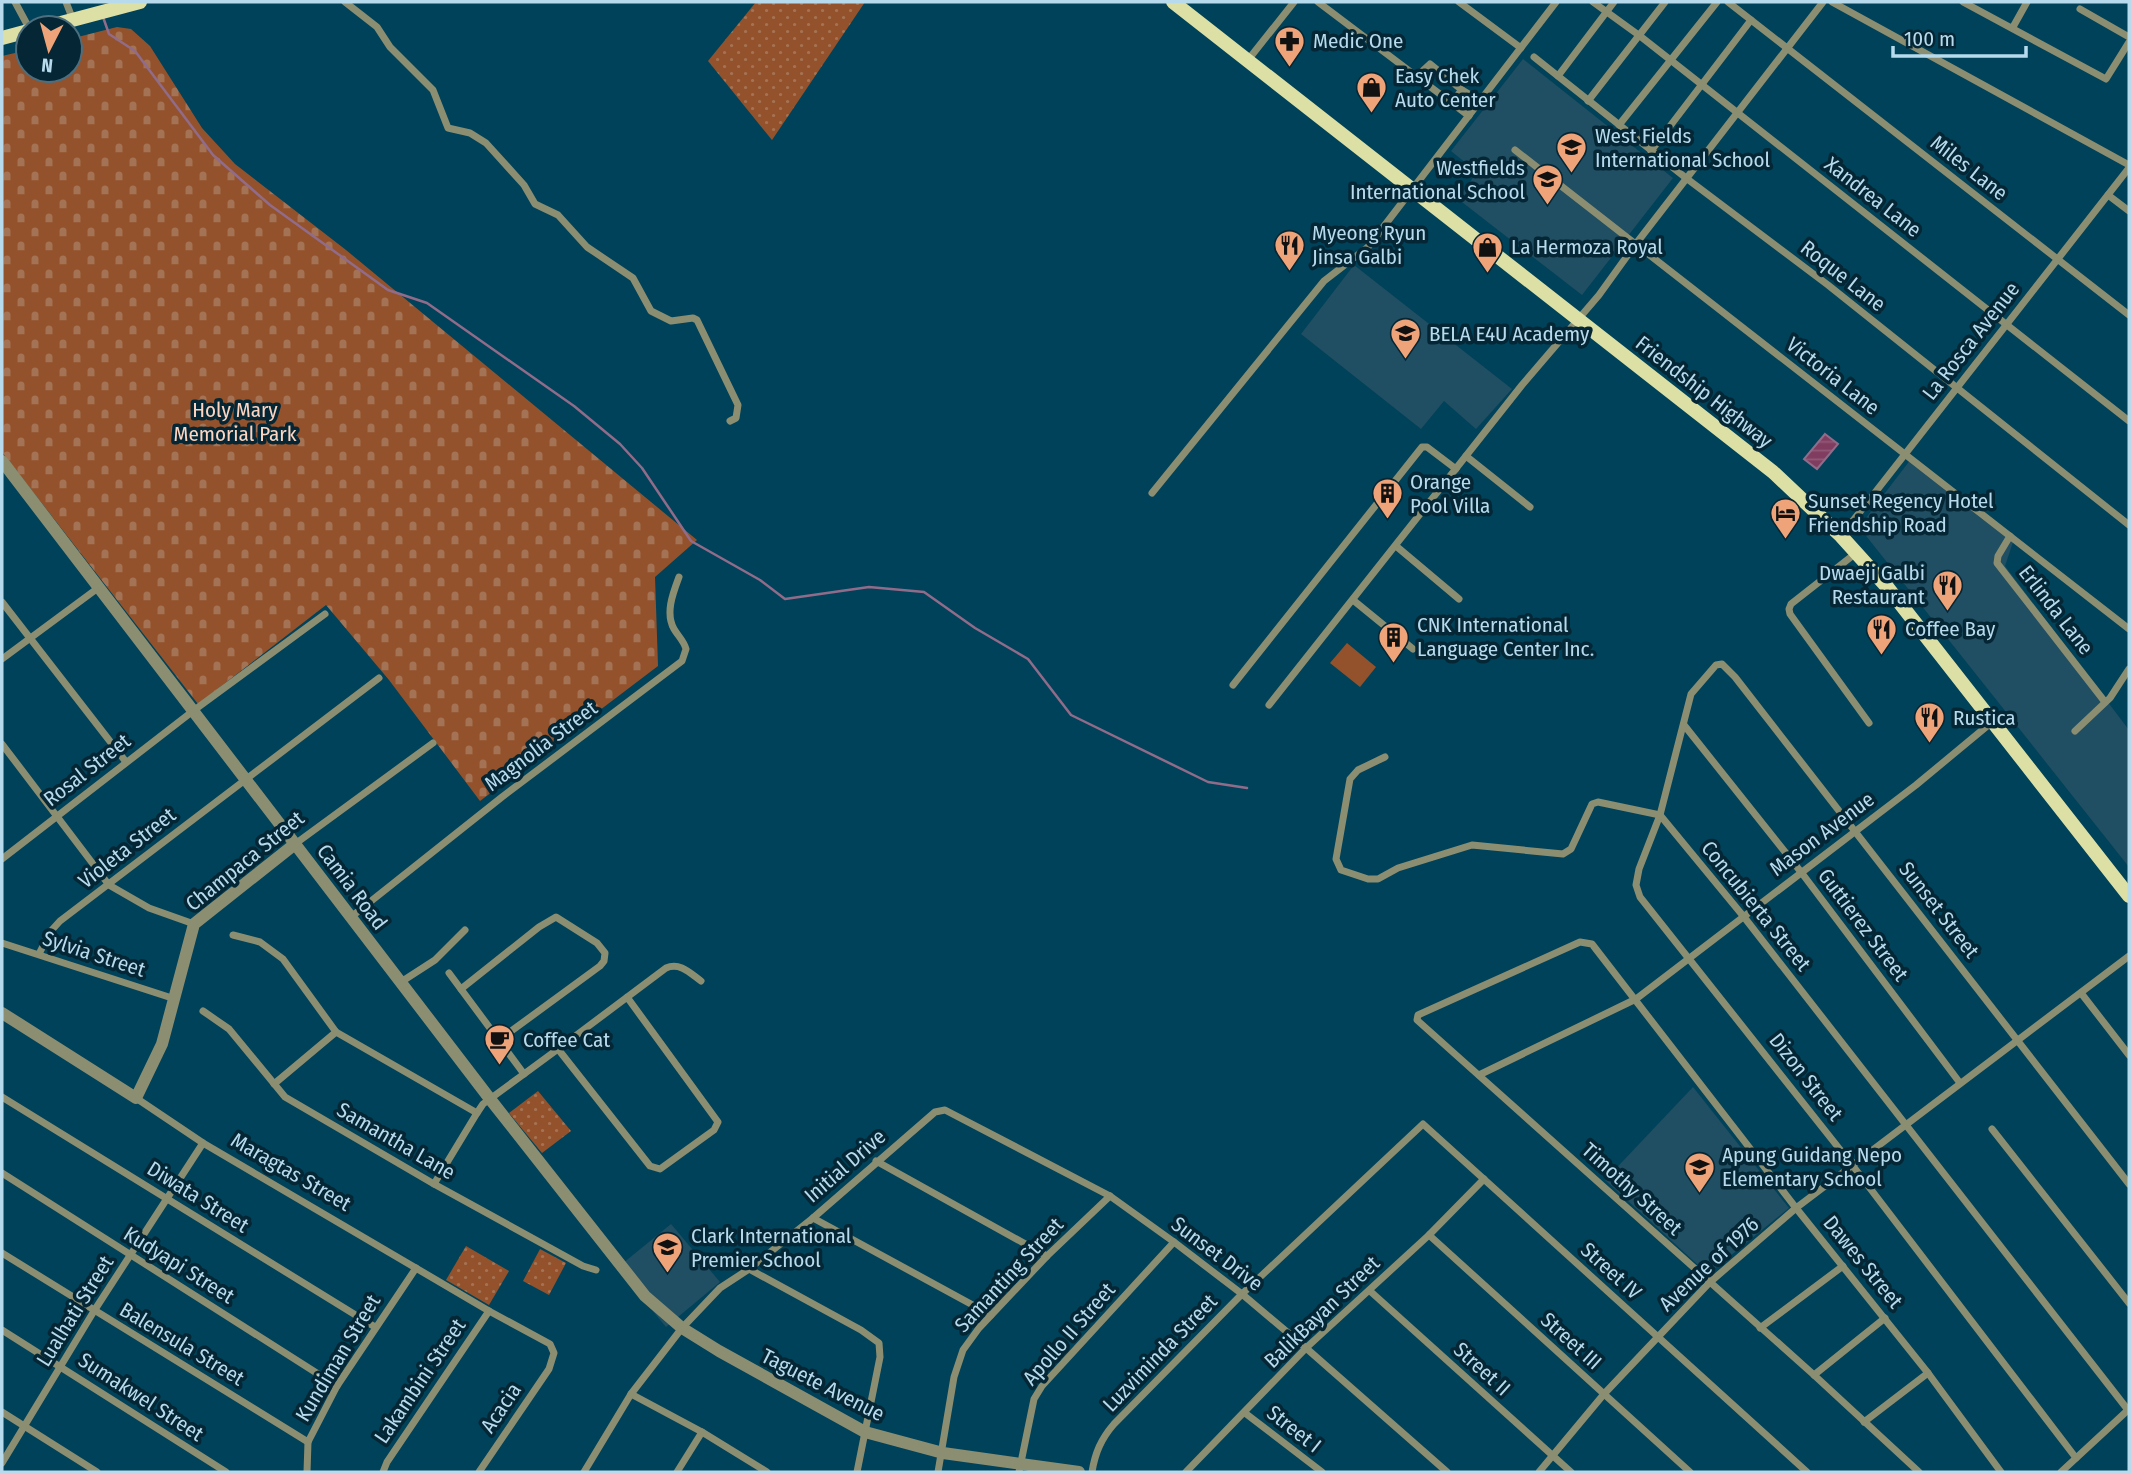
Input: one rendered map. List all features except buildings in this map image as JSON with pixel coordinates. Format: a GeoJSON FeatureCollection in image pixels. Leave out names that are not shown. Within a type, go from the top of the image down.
{"type":"FeatureCollection","features":[{"type":"Feature","properties":{"kind":"main road"},"geometry":{"type":"LineString","coordinates":[[84,17],[136,2]]}},
{"type":"Feature","properties":{"kind":"main road","name":"Friendship Highway"},"geometry":{"type":"LineString","coordinates":[[1172,2],[1773,472],[1841,536],[1888,588],[2129,896]]}},
{"type":"Feature","properties":{"kind":"street"},"geometry":{"type":"LineString","coordinates":[[345,2],[377,27],[390,47],[433,90],[448,128],[470,133],[486,143],[524,186],[535,204],[558,215],[587,247],[633,278],[651,311],[671,321],[693,318],[697,320],[738,405],[736,418],[730,421]]}},
{"type":"Feature","properties":{"kind":"street"},"geometry":{"type":"LineString","coordinates":[[1248,60],[1294,2]]}},
{"type":"Feature","properties":{"kind":"street"},"geometry":{"type":"LineString","coordinates":[[1318,2],[1469,116]]}},
{"type":"Feature","properties":{"kind":"street"},"geometry":{"type":"LineString","coordinates":[[1459,2],[1521,48]]}},
{"type":"Feature","properties":{"kind":"street"},"geometry":{"type":"LineString","coordinates":[[1152,493],[1324,281],[1363,253],[1556,2]]}},
{"type":"Feature","properties":{"kind":"street","name":"Xandrea Lane"},"geometry":{"type":"LineString","coordinates":[[1593,2],[1671,60],[2129,421]]}},
{"type":"Feature","properties":{"kind":"street"},"geometry":{"type":"LineString","coordinates":[[1558,76],[1614,2]]}},
{"type":"Feature","properties":{"kind":"street"},"geometry":{"type":"LineString","coordinates":[[1588,101],[1665,2]]}},
{"type":"Feature","properties":{"kind":"street"},"geometry":{"type":"LineString","coordinates":[[1619,125],[1717,2]]}},
{"type":"Feature","properties":{"kind":"street","name":"Miles Lane"},"geometry":{"type":"LineString","coordinates":[[1728,2],[2129,315]]}},
{"type":"Feature","properties":{"kind":"street"},"geometry":{"type":"LineString","coordinates":[[1269,705],[1522,385],[1578,320],[1823,2]]}},
{"type":"Feature","properties":{"kind":"street"},"geometry":{"type":"LineString","coordinates":[[1832,2],[2129,167]]}},
{"type":"Feature","properties":{"kind":"street"},"geometry":{"type":"LineString","coordinates":[[1963,2],[2106,79],[2129,40],[2080,9]]}},
{"type":"Feature","properties":{"kind":"street"},"geometry":{"type":"LineString","coordinates":[[2012,27],[2027,2]]}},
{"type":"Feature","properties":{"kind":"street"},"geometry":{"type":"LineString","coordinates":[[1651,151],[1751,20]]}},
{"type":"Feature","properties":{"kind":"street","name":"Roque Lane"},"geometry":{"type":"LineString","coordinates":[[1534,57],[1651,151],[1828,285],[2129,525]]}},
{"type":"Feature","properties":{"kind":"street"},"geometry":{"type":"LineString","coordinates":[[1417,76],[1430,64],[1462,90],[1481,101]]}},
{"type":"Feature","properties":{"kind":"street"},"geometry":{"type":"LineString","coordinates":[[1452,101],[1462,90]]}},
{"type":"Feature","properties":{"kind":"street","name":"Victoria Lane"},"geometry":{"type":"LineString","coordinates":[[1514,150],[2129,629]]}},
{"type":"Feature","properties":{"kind":"street","name":"La Rosca Avenue"},"geometry":{"type":"LineString","coordinates":[[1841,536],[2129,167]]}},
{"type":"Feature","properties":{"kind":"street"},"geometry":{"type":"LineString","coordinates":[[2108,195],[2129,211]]}},
{"type":"Feature","properties":{"kind":"street"},"geometry":{"type":"LineString","coordinates":[[1233,685],[1422,447],[1427,447],[1456,469]]}},
{"type":"Feature","properties":{"kind":"street"},"geometry":{"type":"LineString","coordinates":[[1466,456],[1530,507]]}},
{"type":"Feature","properties":{"kind":"street","name":"Camia Road"},"geometry":{"type":"LineString","coordinates":[[3,465],[624,1271],[645,1296],[682,1328]]}},
{"type":"Feature","properties":{"kind":"street","name":"Erlinda Lane"},"geometry":{"type":"LineString","coordinates":[[2010,536],[1998,556],[1997,563],[2105,702]]}},
{"type":"Feature","properties":{"kind":"street"},"geometry":{"type":"LineString","coordinates":[[1396,546],[1459,599]]}},
{"type":"Feature","properties":{"kind":"street"},"geometry":{"type":"LineString","coordinates":[[1856,553],[1788,609],[1869,723]]}},
{"type":"Feature","properties":{"kind":"street","name":"Magnolia Street"},"geometry":{"type":"LineString","coordinates":[[351,917],[502,797],[681,661],[686,649],[674,628],[670,612],[673,591],[679,577]]}},
{"type":"Feature","properties":{"kind":"street"},"geometry":{"type":"LineString","coordinates":[[2,659],[98,588]]}},
{"type":"Feature","properties":{"kind":"street"},"geometry":{"type":"LineString","coordinates":[[1353,600],[1413,649]]}},
{"type":"Feature","properties":{"kind":"street"},"geometry":{"type":"LineString","coordinates":[[2,602],[126,762]]}},
{"type":"Feature","properties":{"kind":"street","name":"Rosal Street"},"geometry":{"type":"LineString","coordinates":[[2,859],[193,710],[326,614]]}},
{"type":"Feature","properties":{"kind":"street","name":"Sunset Street"},"geometry":{"type":"LineString","coordinates":[[1684,724],[1691,694],[1716,665],[1721,664],[1735,677],[2129,1184]]}},
{"type":"Feature","properties":{"kind":"street"},"geometry":{"type":"LineString","coordinates":[[2075,731],[2105,702],[2129,669]]}},
{"type":"Feature","properties":{"kind":"street","name":"Violeta Street"},"geometry":{"type":"LineString","coordinates":[[39,954],[50,932],[60,921],[379,678]]}},
{"type":"Feature","properties":{"kind":"street","name":"Mason Avenue"},"geometry":{"type":"LineString","coordinates":[[1479,1075],[1636,999],[1916,785],[1994,721]]}},
{"type":"Feature","properties":{"kind":"street"},"geometry":{"type":"LineString","coordinates":[[1385,758],[1357,770],[1350,779],[1336,859],[1341,870],[1368,879],[1378,879],[1398,868],[1472,845],[1563,854],[1571,849],[1592,804],[1598,802],[1660,815],[1684,724]]}},
{"type":"Feature","properties":{"kind":"street","name":"Guttierez Street"},"geometry":{"type":"LineString","coordinates":[[1684,724],[1801,872],[1960,1083]]}},
{"type":"Feature","properties":{"kind":"street","name":"Champaca Street"},"geometry":{"type":"LineString","coordinates":[[136,1098],[162,1044],[194,924],[295,844],[433,743]]}},
{"type":"Feature","properties":{"kind":"street"},"geometry":{"type":"LineString","coordinates":[[2,744],[109,885],[149,908],[194,924]]}},
{"type":"Feature","properties":{"kind":"street","name":"Dizon Street"},"geometry":{"type":"LineString","coordinates":[[1660,815],[1639,869],[1636,885],[1640,897],[1853,1166],[2076,1458]]}},
{"type":"Feature","properties":{"kind":"street","name":"Concubierta Street"},"geometry":{"type":"LineString","coordinates":[[1660,815],[1744,917],[2129,1409]]}},
{"type":"Feature","properties":{"kind":"street"},"geometry":{"type":"LineString","coordinates":[[461,989],[556,917],[597,943],[605,953],[604,961],[600,965],[499,1040]]}},
{"type":"Feature","properties":{"kind":"street"},"geometry":{"type":"LineString","coordinates":[[401,982],[435,960],[465,930]]}},
{"type":"Feature","properties":{"kind":"street"},"geometry":{"type":"LineString","coordinates":[[233,934],[260,942],[283,959],[336,1032],[477,1113]]}},
{"type":"Feature","properties":{"kind":"street","name":"Dawes Street"},"geometry":{"type":"LineString","coordinates":[[1418,1016],[1580,942],[1592,944],[1796,1208],[1928,1373],[2001,1472]]}},
{"type":"Feature","properties":{"kind":"street","name":"Sylvia Street"},"geometry":{"type":"LineString","coordinates":[[2,943],[175,999]]}},
{"type":"Feature","properties":{"kind":"street","name":"Avenue of 1976"},"geometry":{"type":"LineString","coordinates":[[1539,1472],[1604,1394],[1709,1283],[1796,1208],[2129,956]]}},
{"type":"Feature","properties":{"kind":"street"},"geometry":{"type":"LineString","coordinates":[[434,1184],[477,1113],[490,1099],[671,965],[681,967],[701,981]]}},
{"type":"Feature","properties":{"kind":"street"},"geometry":{"type":"LineString","coordinates":[[449,973],[524,1074]]}},
{"type":"Feature","properties":{"kind":"street"},"geometry":{"type":"LineString","coordinates":[[2081,993],[2129,1055]]}},
{"type":"Feature","properties":{"kind":"street"},"geometry":{"type":"LineString","coordinates":[[558,1049],[653,1168],[664,1167],[714,1130],[718,1122],[716,1117],[628,997]]}},
{"type":"Feature","properties":{"kind":"street","name":"Samantha Lane"},"geometry":{"type":"LineString","coordinates":[[203,1011],[229,1030],[285,1097],[434,1184],[583,1266],[596,1270]]}},
{"type":"Feature","properties":{"kind":"street","name":"Maragtas Street"},"geometry":{"type":"LineString","coordinates":[[2,1013],[203,1143],[550,1344],[554,1353],[552,1363]]}},
{"type":"Feature","properties":{"kind":"street","name":"Timothy Street"},"geometry":{"type":"LineString","coordinates":[[1418,1016],[1417,1020],[1919,1472]]}},
{"type":"Feature","properties":{"kind":"street"},"geometry":{"type":"LineString","coordinates":[[274,1084],[336,1032]]}},
{"type":"Feature","properties":{"kind":"street","name":"Diwata Street"},"geometry":{"type":"LineString","coordinates":[[2,1097],[375,1327]]}},
{"type":"Feature","properties":{"kind":"street","name":"Sunset Drive"},"geometry":{"type":"LineString","coordinates":[[935,1112],[945,1110],[1110,1196],[1242,1294],[1447,1472]]}},
{"type":"Feature","properties":{"kind":"street","name":"Initial Drive"},"geometry":{"type":"LineString","coordinates":[[584,1472],[631,1394],[682,1328],[720,1288],[749,1269],[813,1218],[935,1112]]}},
{"type":"Feature","properties":{"kind":"street","name":"Street IV"},"geometry":{"type":"LineString","coordinates":[[1423,1124],[1807,1472]]}},
{"type":"Feature","properties":{"kind":"street","name":"Luzviminda Street"},"geometry":{"type":"LineString","coordinates":[[1092,1472],[1104,1435],[1242,1294],[1423,1124]]}},
{"type":"Feature","properties":{"kind":"street"},"geometry":{"type":"LineString","coordinates":[[1992,1129],[2129,1303]]}},
{"type":"Feature","properties":{"kind":"street","name":"Lualhati Street"},"geometry":{"type":"LineString","coordinates":[[2,1463],[94,1311],[203,1143]]}},
{"type":"Feature","properties":{"kind":"street"},"geometry":{"type":"LineString","coordinates":[[876,1161],[1047,1256]]}},
{"type":"Feature","properties":{"kind":"street","name":"Kudyapi Street"},"geometry":{"type":"LineString","coordinates":[[2,1173],[337,1386]]}},
{"type":"Feature","properties":{"kind":"street","name":"BalikBayan Street"},"geometry":{"type":"LineString","coordinates":[[1186,1472],[1306,1348],[1429,1235],[1484,1179]]}},
{"type":"Feature","properties":{"kind":"street","name":"Samanting Street"},"geometry":{"type":"LineString","coordinates":[[938,1472],[954,1377],[963,1350],[991,1315],[1047,1256],[1110,1196]]}},
{"type":"Feature","properties":{"kind":"street"},"geometry":{"type":"LineString","coordinates":[[813,1218],[991,1315]]}},
{"type":"Feature","properties":{"kind":"street","name":"Street III"},"geometry":{"type":"LineString","coordinates":[[1429,1235],[1690,1472]]}},
{"type":"Feature","properties":{"kind":"street","name":"Apollo II Street"},"geometry":{"type":"LineString","coordinates":[[1020,1469],[1034,1399],[1042,1386],[1174,1242]]}},
{"type":"Feature","properties":{"kind":"street","name":"Balensula Street"},"geometry":{"type":"LineString","coordinates":[[2,1253],[308,1442]]}},
{"type":"Feature","properties":{"kind":"street"},"geometry":{"type":"LineString","coordinates":[[1760,1328],[1843,1266]]}},
{"type":"Feature","properties":{"kind":"street","name":"Kundiman Street"},"geometry":{"type":"LineString","coordinates":[[307,1472],[308,1442],[337,1386],[416,1268]]}},
{"type":"Feature","properties":{"kind":"street"},"geometry":{"type":"LineString","coordinates":[[749,1269],[861,1330],[879,1343],[880,1357],[857,1472]]}},
{"type":"Feature","properties":{"kind":"street","name":"Street II"},"geometry":{"type":"LineString","coordinates":[[1370,1291],[1571,1472]]}},
{"type":"Feature","properties":{"kind":"street","name":"Lakambini Street"},"geometry":{"type":"LineString","coordinates":[[383,1472],[387,1462],[489,1311]]}},
{"type":"Feature","properties":{"kind":"street"},"geometry":{"type":"LineString","coordinates":[[1814,1375],[1885,1318]]}},
{"type":"Feature","properties":{"kind":"street","name":"Taguete Avenue"},"geometry":{"type":"LineString","coordinates":[[682,1328],[865,1432],[943,1453],[1020,1469],[1079,1472]]}},
{"type":"Feature","properties":{"kind":"street","name":"Sumakwel Street"},"geometry":{"type":"LineString","coordinates":[[2,1330],[226,1472]]}},
{"type":"Feature","properties":{"kind":"street","name":"Acacia"},"geometry":{"type":"LineString","coordinates":[[478,1472],[552,1363]]}},
{"type":"Feature","properties":{"kind":"street"},"geometry":{"type":"LineString","coordinates":[[1864,1422],[1928,1373]]}},
{"type":"Feature","properties":{"kind":"street"},"geometry":{"type":"LineString","coordinates":[[631,1394],[702,1432],[767,1472]]}},
{"type":"Feature","properties":{"kind":"street"},"geometry":{"type":"LineString","coordinates":[[2061,1472],[2129,1409]]}},
{"type":"Feature","properties":{"kind":"street"},"geometry":{"type":"LineString","coordinates":[[2,1412],[97,1472]]}},
{"type":"Feature","properties":{"kind":"street","name":"Street I"},"geometry":{"type":"LineString","coordinates":[[1245,1413],[1322,1472]]}},
{"type":"Feature","properties":{"kind":"street"},"geometry":{"type":"LineString","coordinates":[[677,1472],[702,1432]]}},
{"type":"Feature","properties":{"kind":"shaded area","name":"West Fields International School"},"geometry":{"type":"Polygon","coordinates":[[[1523,59],[1673,178],[1582,295],[1458,199],[1477,172],[1451,151],[1523,59]]]}},
{"type":"Feature","properties":{"kind":"shaded area","name":"BELA E4U Academy"},"geometry":{"type":"Polygon","coordinates":[[[1354,265],[1512,389],[1476,429],[1444,401],[1421,429],[1301,334],[1354,265]]]}},
{"type":"Feature","properties":{"kind":"shaded area"},"geometry":{"type":"Polygon","coordinates":[[[1825,434],[1838,444],[1817,469],[1804,459],[1825,434]]]}},
{"type":"Feature","properties":{"kind":"shaded area"},"geometry":{"type":"Polygon","coordinates":[[[1911,459],[2014,539],[2005,566],[2129,730],[2129,867],[1859,527],[1911,459]]]}},
{"type":"Feature","properties":{"kind":"shaded area","name":"Apung Guidang Nepo Elementary School"},"geometry":{"type":"Polygon","coordinates":[[[1693,1087],[1789,1208],[1708,1274],[1605,1180],[1693,1087]]]}},
{"type":"Feature","properties":{"kind":"shaded area","name":"Clark International Premier School"},"geometry":{"type":"Polygon","coordinates":[[[671,1224],[720,1282],[666,1327],[617,1268],[671,1224]]]}},
{"type":"Feature","properties":{"kind":"green space"},"geometry":{"type":"Polygon","coordinates":[[[756,2],[865,2],[772,140],[708,61],[756,2]]]}},
{"type":"Feature","properties":{"kind":"green space","name":"Holy Mary Memorial Park"},"geometry":{"type":"Polygon","coordinates":[[[117,27],[131,29],[150,46],[202,128],[235,164],[346,250],[697,540],[655,577],[658,666],[480,801],[389,680],[326,605],[198,704],[2,452],[2,56],[14,53],[14,84],[84,84],[84,35],[117,27]]]}},
{"type":"Feature","properties":{"kind":"green space"},"geometry":{"type":"Polygon","coordinates":[[[1347,643],[1376,667],[1360,687],[1330,663],[1347,643]]]}},
{"type":"Feature","properties":{"kind":"green space"},"geometry":{"type":"Polygon","coordinates":[[[538,1091],[571,1131],[542,1153],[509,1113],[538,1091]]]}},
{"type":"Feature","properties":{"kind":"green space"},"geometry":{"type":"Polygon","coordinates":[[[466,1246],[509,1271],[489,1305],[446,1280],[466,1246]]]}},
{"type":"Feature","properties":{"kind":"green space"},"geometry":{"type":"Polygon","coordinates":[[[540,1249],[566,1263],[549,1295],[523,1281],[540,1249]]]}},
{"type":"Feature","properties":{"kind":"waterway"},"geometry":{"type":"LineString","coordinates":[[103,17],[109,34],[135,51],[213,155],[270,205],[388,290],[427,303],[574,406],[620,444],[642,468],[691,541],[760,580],[785,599],[869,587],[924,592],[975,628],[1028,659],[1071,715],[1208,782],[1247,788]]}},
{"type":"Feature","properties":{"kind":"place","name":"Medic One"},"geometry":{"type":"Point","coordinates":[1290,68]}},
{"type":"Feature","properties":{"kind":"place","name":"Easy Chek Auto Center"},"geometry":{"type":"Point","coordinates":[1372,115]}},
{"type":"Feature","properties":{"kind":"place","name":"West Fields International School"},"geometry":{"type":"Point","coordinates":[1572,175]}},
{"type":"Feature","properties":{"kind":"place","name":"Westfields International School"},"geometry":{"type":"Point","coordinates":[1548,207]}},
{"type":"Feature","properties":{"kind":"place","name":"Myeong Ryun Jinsa Galbi"},"geometry":{"type":"Point","coordinates":[1289,272]}},
{"type":"Feature","properties":{"kind":"place","name":"La Hermoza Royal"},"geometry":{"type":"Point","coordinates":[1488,274]}},
{"type":"Feature","properties":{"kind":"place","name":"BELA E4U Academy"},"geometry":{"type":"Point","coordinates":[1406,361]}},
{"type":"Feature","properties":{"kind":"place","name":"Orange Pool Villa"},"geometry":{"type":"Point","coordinates":[1387,521]}},
{"type":"Feature","properties":{"kind":"place","name":"Sunset Regency Hotel Friendship Road"},"geometry":{"type":"Point","coordinates":[1785,540]}},
{"type":"Feature","properties":{"kind":"place","name":"Dwaeji Galbi Restaurant"},"geometry":{"type":"Point","coordinates":[1948,612]}},
{"type":"Feature","properties":{"kind":"place","name":"Coffee Bay"},"geometry":{"type":"Point","coordinates":[1882,656]}},
{"type":"Feature","properties":{"kind":"place","name":"CNK International Language Center Inc."},"geometry":{"type":"Point","coordinates":[1394,664]}},
{"type":"Feature","properties":{"kind":"place","name":"Rustica"},"geometry":{"type":"Point","coordinates":[1930,745]}},
{"type":"Feature","properties":{"kind":"place","name":"Coffee Cat"},"geometry":{"type":"Point","coordinates":[500,1067]}},
{"type":"Feature","properties":{"kind":"place","name":"Apung Guidang Nepo Elementary School"},"geometry":{"type":"Point","coordinates":[1699,1194]}},
{"type":"Feature","properties":{"kind":"place","name":"Clark International Premier School"},"geometry":{"type":"Point","coordinates":[668,1275]}}]}
